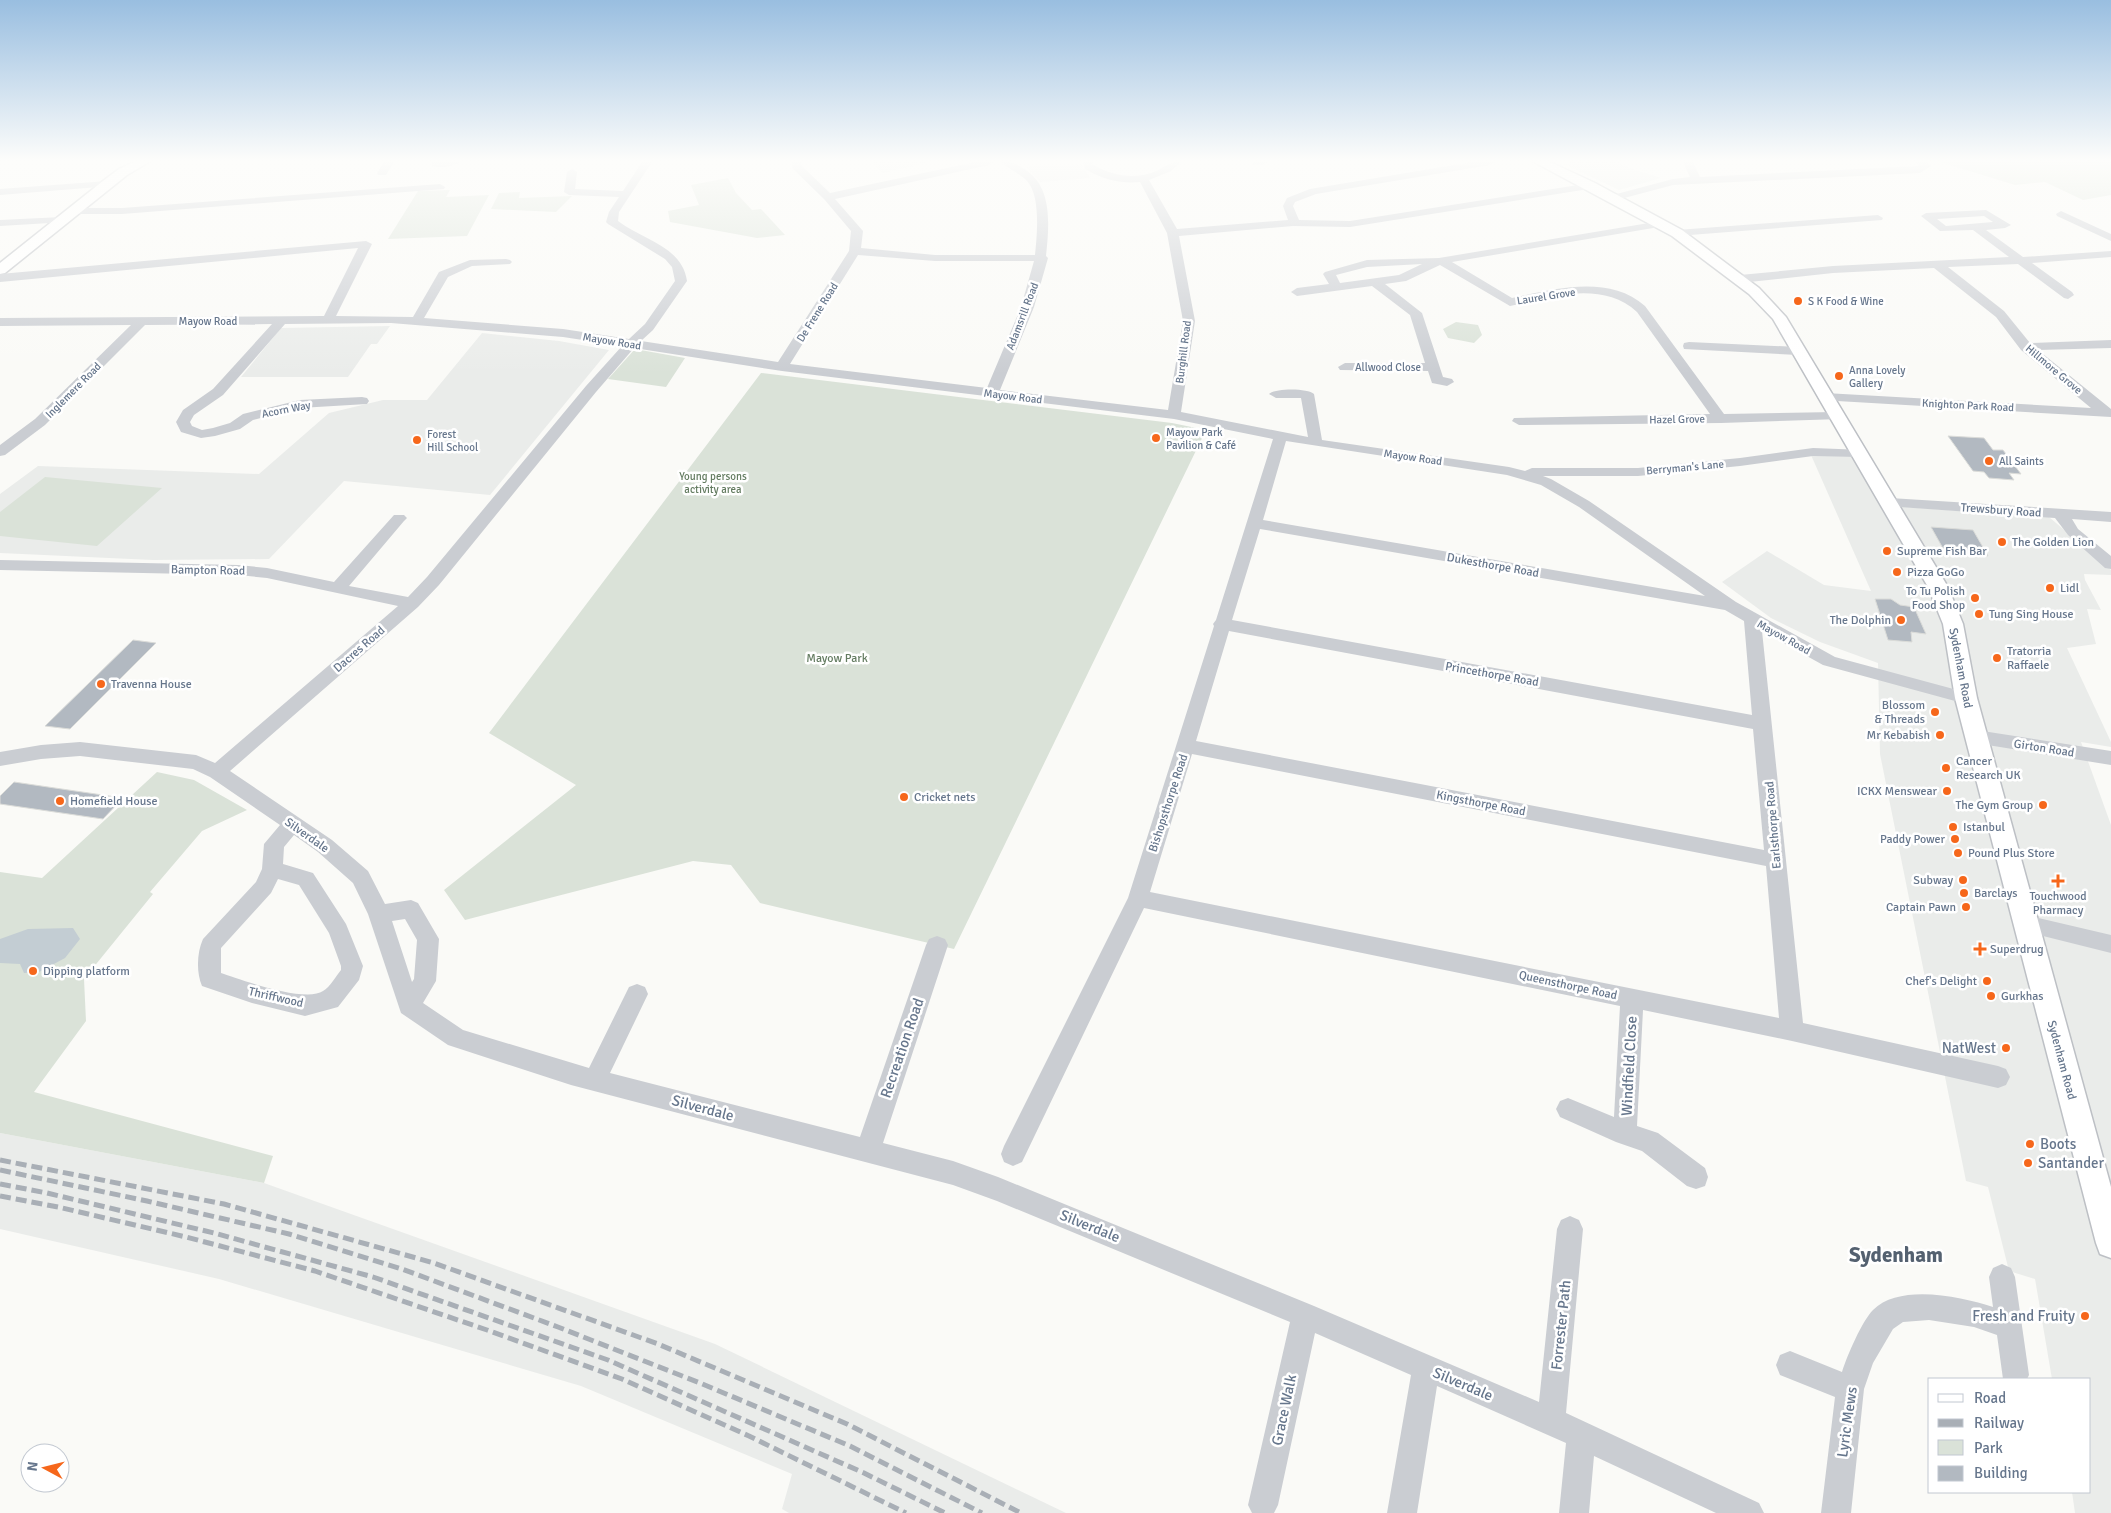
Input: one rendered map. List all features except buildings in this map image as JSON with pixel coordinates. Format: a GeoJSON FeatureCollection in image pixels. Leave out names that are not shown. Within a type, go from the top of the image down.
{"type":"FeatureCollection","features":[{"type":"Feature","properties":{"kind":"main road"},"geometry":{"type":"LineString","coordinates":[[0,270],[46,233]]}},
{"type":"Feature","properties":{"kind":"main road","name":"Sydenham Road"},"geometry":{"type":"LineString","coordinates":[[1677,233],[1762,297],[1779,317],[1938,587],[1953,624],[1966,698],[2111,1243]]}},
{"type":"Feature","properties":{"kind":"street"},"geometry":{"type":"LineString","coordinates":[[625,233],[675,261],[681,281],[649,328],[630,344]]}},
{"type":"Feature","properties":{"kind":"street"},"geometry":{"type":"LineString","coordinates":[[857,233],[855,251],[935,258],[1042,258]]}},
{"type":"Feature","properties":{"kind":"street","name":"Adamsrill Road"},"geometry":{"type":"LineString","coordinates":[[992,393],[1024,315],[1042,258],[1043,233]]}},
{"type":"Feature","properties":{"kind":"street"},"geometry":{"type":"LineString","coordinates":[[1173,233],[1178,233]]}},
{"type":"Feature","properties":{"kind":"street","name":"Burghill Road"},"geometry":{"type":"LineString","coordinates":[[1173,233],[1189,321],[1174,415]]}},
{"type":"Feature","properties":{"kind":"street"},"geometry":{"type":"LineString","coordinates":[[1336,287],[1329,274],[1342,268],[1414,260],[1440,261],[1610,233]]}},
{"type":"Feature","properties":{"kind":"street"},"geometry":{"type":"LineString","coordinates":[[1677,233],[1682,233]]}},
{"type":"Feature","properties":{"kind":"street"},"geometry":{"type":"LineString","coordinates":[[1982,233],[2068,295]]}},
{"type":"Feature","properties":{"kind":"street"},"geometry":{"type":"LineString","coordinates":[[0,278],[366,244],[328,320]]}},
{"type":"Feature","properties":{"kind":"street","name":"De Frene Road"},"geometry":{"type":"LineString","coordinates":[[782,367],[855,251]]}},
{"type":"Feature","properties":{"kind":"street"},"geometry":{"type":"LineString","coordinates":[[1740,279],[1802,272],[2020,261],[2111,254]]}},
{"type":"Feature","properties":{"kind":"street"},"geometry":{"type":"LineString","coordinates":[[1297,292],[1402,278],[1440,261]]}},
{"type":"Feature","properties":{"kind":"street","name":"Laurel Grove"},"geometry":{"type":"LineString","coordinates":[[1440,261],[1510,302],[1568,290],[1610,293],[1630,300],[1641,309],[1721,419]]}},
{"type":"Feature","properties":{"kind":"street"},"geometry":{"type":"LineString","coordinates":[[418,320],[443,275],[470,263],[506,262]]}},
{"type":"Feature","properties":{"kind":"street","name":"Hillmore Grove"},"geometry":{"type":"LineString","coordinates":[[1937,264],[2000,314],[2026,347],[2109,413]]}},
{"type":"Feature","properties":{"kind":"street","name":"Allwood Close"},"geometry":{"type":"LineString","coordinates":[[1375,282],[1416,313],[1437,380],[1447,382]]}},
{"type":"Feature","properties":{"kind":"street","name":"Mayow Road"},"geometry":{"type":"LineString","coordinates":[[0,322],[418,320],[563,333],[782,367],[1174,415],[1316,442],[1510,471],[1546,482],[1584,504],[1730,606],[1829,661],[1966,698]]}},
{"type":"Feature","properties":{"kind":"street","name":"Acorn Way"},"geometry":{"type":"LineString","coordinates":[[281,321],[218,392],[188,413],[183,422],[186,428],[201,434],[215,432],[235,426],[248,417],[300,404],[362,401]]}},
{"type":"Feature","properties":{"kind":"street","name":"Inglemere Road"},"geometry":{"type":"LineString","coordinates":[[0,452],[40,422],[141,322]]}},
{"type":"Feature","properties":{"kind":"street","name":"Dacres Road"},"geometry":{"type":"LineString","coordinates":[[217,772],[412,602],[433,581],[630,344]]}},
{"type":"Feature","properties":{"kind":"street"},"geometry":{"type":"LineString","coordinates":[[2026,347],[2111,344]]}},
{"type":"Feature","properties":{"kind":"street"},"geometry":{"type":"LineString","coordinates":[[1689,346],[1798,351]]}},
{"type":"Feature","properties":{"kind":"street","name":"Allwood Close"},"geometry":{"type":"LineString","coordinates":[[1345,367],[1432,367]]}},
{"type":"Feature","properties":{"kind":"street"},"geometry":{"type":"LineString","coordinates":[[1276,394],[1307,394],[1316,442]]}},
{"type":"Feature","properties":{"kind":"street","name":"Knighton Park Road"},"geometry":{"type":"LineString","coordinates":[[1825,397],[2109,413]]}},
{"type":"Feature","properties":{"kind":"street","name":"Hazel Grove"},"geometry":{"type":"LineString","coordinates":[[1519,422],[1836,416]]}},
{"type":"Feature","properties":{"kind":"street","name":"Bishopsthorpe Road"},"geometry":{"type":"LineString","coordinates":[[1014,1154],[1138,898],[1186,746],[1221,624],[1255,523],[1281,436]]}},
{"type":"Feature","properties":{"kind":"street","name":"Berryman's Lane"},"geometry":{"type":"LineString","coordinates":[[1510,471],[1638,472],[1740,462],[1813,452],[1859,453]]}},
{"type":"Feature","properties":{"kind":"street","name":"Trewsbury Road"},"geometry":{"type":"LineString","coordinates":[[1890,503],[2111,517]]}},
{"type":"Feature","properties":{"kind":"street"},"geometry":{"type":"LineString","coordinates":[[2060,514],[2073,532],[2111,564]]}},
{"type":"Feature","properties":{"kind":"street"},"geometry":{"type":"LineString","coordinates":[[338,588],[399,518]]}},
{"type":"Feature","properties":{"kind":"street","name":"Dukesthorpe Road"},"geometry":{"type":"LineString","coordinates":[[1255,523],[1730,606]]}},
{"type":"Feature","properties":{"kind":"street","name":"Bampton Road"},"geometry":{"type":"LineString","coordinates":[[0,565],[238,570],[260,572],[368,595],[412,602]]}},
{"type":"Feature","properties":{"kind":"street","name":"Earlsthorpe Road"},"geometry":{"type":"LineString","coordinates":[[1752,619],[1792,1031]]}},
{"type":"Feature","properties":{"kind":"street","name":"Princethorpe Road"},"geometry":{"type":"LineString","coordinates":[[1221,624],[1763,724]]}},
{"type":"Feature","properties":{"kind":"street","name":"Girton Road"},"geometry":{"type":"LineString","coordinates":[[1976,737],[2111,758]]}},
{"type":"Feature","properties":{"kind":"street","name":"Kingsthorpe Road"},"geometry":{"type":"LineString","coordinates":[[1186,746],[1776,860]]}},
{"type":"Feature","properties":{"kind":"street"},"geometry":{"type":"LineString","coordinates":[[3,762],[41,752],[80,749],[196,762],[217,772]]}},
{"type":"Feature","properties":{"kind":"street","name":"Silverdale"},"geometry":{"type":"LineString","coordinates":[[217,772],[325,846],[361,877],[379,914],[409,1006],[456,1038],[571,1074],[953,1173],[998,1189],[1305,1315],[1426,1369],[1551,1421],[1750,1513]]}},
{"type":"Feature","properties":{"kind":"street","name":"Thriffwood"},"geometry":{"type":"LineString","coordinates":[[272,869],[306,879],[338,930],[352,966],[351,973],[330,1000],[305,1006],[210,979],[209,959],[211,945],[264,887],[272,869],[274,844],[293,824]]}},
{"type":"Feature","properties":{"kind":"street","name":"Queensthorpe Road"},"geometry":{"type":"LineString","coordinates":[[1138,898],[1792,1031],[1998,1077]]}},
{"type":"Feature","properties":{"kind":"street"},"geometry":{"type":"LineString","coordinates":[[379,914],[411,909],[428,939],[425,981],[409,1006]]}},
{"type":"Feature","properties":{"kind":"street"},"geometry":{"type":"LineString","coordinates":[[2026,924],[2111,944]]}},
{"type":"Feature","properties":{"kind":"street","name":"Recreation Road"},"geometry":{"type":"LineString","coordinates":[[868,1151],[937,944]]}},
{"type":"Feature","properties":{"kind":"street"},"geometry":{"type":"LineString","coordinates":[[595,1080],[637,994]]}},
{"type":"Feature","properties":{"kind":"street","name":"Windfield Close"},"geometry":{"type":"LineString","coordinates":[[1625,1134],[1632,998]]}},
{"type":"Feature","properties":{"kind":"street","name":"Windfield Close"},"geometry":{"type":"LineString","coordinates":[[1568,1110],[1625,1134],[1649,1140],[1696,1177]]}},
{"type":"Feature","properties":{"kind":"street","name":"Forrester Path"},"geometry":{"type":"LineString","coordinates":[[1551,1421],[1570,1229]]}},
{"type":"Feature","properties":{"kind":"street"},"geometry":{"type":"LineString","coordinates":[[2002,1278],[2015,1375]]}},
{"type":"Feature","properties":{"kind":"street","name":"Lyric Mews"},"geometry":{"type":"LineString","coordinates":[[1836,1513],[1850,1389],[1861,1357],[1883,1318],[1900,1309],[1929,1307],[1974,1314],[2009,1325]]}},
{"type":"Feature","properties":{"kind":"street","name":"Grace Walk"},"geometry":{"type":"LineString","coordinates":[[1263,1505],[1305,1315]]}},
{"type":"Feature","properties":{"kind":"street"},"geometry":{"type":"LineString","coordinates":[[1790,1365],[1850,1389]]}},
{"type":"Feature","properties":{"kind":"street"},"geometry":{"type":"LineString","coordinates":[[1402,1513],[1426,1369]]}},
{"type":"Feature","properties":{"kind":"street"},"geometry":{"type":"LineString","coordinates":[[1574,1513],[1581,1435]]}},
{"type":"Feature","properties":{"kind":"shaded area"},"geometry":{"type":"Polygon","coordinates":[[[390,326],[377,344],[371,344],[348,377],[241,377],[281,328],[390,326]]]}},
{"type":"Feature","properties":{"kind":"shaded area","name":"Forest Hill School"},"geometry":{"type":"Polygon","coordinates":[[[482,333],[559,341],[609,350],[490,495],[344,481],[269,559],[153,560],[0,553],[0,494],[38,466],[259,474],[329,413],[383,400],[427,400],[482,333]]]}},
{"type":"Feature","properties":{"kind":"shaded area"},"geometry":{"type":"Polygon","coordinates":[[[1811,455],[1856,456],[1889,506],[2049,517],[2111,570],[2111,575],[2084,574],[2085,580],[2101,610],[2087,609],[2096,644],[2067,648],[2111,742],[2111,747],[2081,742],[2111,825],[2111,1513],[2075,1513],[2072,1493],[2091,1493],[2091,1378],[2052,1378],[2035,1279],[2009,1271],[1988,1187],[1966,1181],[1880,754],[1878,663],[1820,642],[1771,618],[1722,582],[1767,551],[1824,585],[1871,591],[1811,455]]]}},
{"type":"Feature","properties":{"kind":"shaded area"},"geometry":{"type":"Polygon","coordinates":[[[73,928],[80,939],[65,958],[39,972],[24,973],[20,964],[0,963],[0,939],[28,929],[73,928]]]}},
{"type":"Feature","properties":{"kind":"shaded area"},"geometry":{"type":"Polygon","coordinates":[[[0,1133],[264,1183],[715,1344],[1066,1513],[789,1513],[782,1509],[792,1474],[581,1386],[219,1279],[0,1229],[0,1133]]]}},
{"type":"Feature","properties":{"kind":"green space"},"geometry":{"type":"Polygon","coordinates":[[[392,233],[469,233],[467,236],[388,239],[392,233]]]}},
{"type":"Feature","properties":{"kind":"green space"},"geometry":{"type":"Polygon","coordinates":[[[728,233],[783,233],[785,235],[757,238],[728,233]]]}},
{"type":"Feature","properties":{"kind":"green space"},"geometry":{"type":"Polygon","coordinates":[[[1456,322],[1478,325],[1482,335],[1474,343],[1448,338],[1443,329],[1456,322]]]}},
{"type":"Feature","properties":{"kind":"green space"},"geometry":{"type":"Polygon","coordinates":[[[635,349],[685,358],[666,387],[608,379],[635,349]]]}},
{"type":"Feature","properties":{"kind":"green space","name":"Mayow Park"},"geometry":{"type":"Polygon","coordinates":[[[761,373],[1172,423],[1206,430],[954,949],[760,903],[731,865],[693,861],[465,920],[444,890],[576,785],[489,733],[761,373]]]}},
{"type":"Feature","properties":{"kind":"green space"},"geometry":{"type":"Polygon","coordinates":[[[45,477],[162,488],[97,546],[0,536],[0,512],[45,477]]]}},
{"type":"Feature","properties":{"kind":"green space"},"geometry":{"type":"Polygon","coordinates":[[[157,772],[194,780],[247,810],[202,831],[150,892],[153,894],[84,979],[86,1021],[34,1092],[273,1156],[264,1183],[0,1133],[0,872],[42,878],[157,772]]]}},
{"type":"Feature","properties":{"kind":"railway"},"geometry":{"type":"LineString","coordinates":[[0,1160],[224,1204],[434,1263],[658,1344],[847,1424],[1021,1513]]}},
{"type":"Feature","properties":{"kind":"railway"},"geometry":{"type":"LineString","coordinates":[[0,1170],[147,1201],[289,1234],[402,1269],[558,1327],[700,1383],[850,1446],[982,1513]]}},
{"type":"Feature","properties":{"kind":"railway"},"geometry":{"type":"LineString","coordinates":[[0,1184],[47,1193],[214,1233],[373,1277],[608,1360],[864,1473],[945,1513]]}},
{"type":"Feature","properties":{"kind":"railway"},"geometry":{"type":"LineString","coordinates":[[0,1196],[58,1207],[186,1237],[315,1271],[487,1330],[622,1379],[749,1436],[906,1513]]}},
{"type":"Feature","properties":{"kind":"place","name":"S K Food & Wine"},"geometry":{"type":"Point","coordinates":[1798,301]}},
{"type":"Feature","properties":{"kind":"place","name":"Anna Lovely Gallery"},"geometry":{"type":"Point","coordinates":[1839,376]}},
{"type":"Feature","properties":{"kind":"place","name":"Mayow Park Pavilion & Café"},"geometry":{"type":"Point","coordinates":[1156,438]}},
{"type":"Feature","properties":{"kind":"place","name":"Forest Hill School"},"geometry":{"type":"Point","coordinates":[417,440]}},
{"type":"Feature","properties":{"kind":"place","name":"All Saints"},"geometry":{"type":"Point","coordinates":[1989,461]}},
{"type":"Feature","properties":{"kind":"place","name":"The Golden Lion"},"geometry":{"type":"Point","coordinates":[2002,542]}},
{"type":"Feature","properties":{"kind":"place","name":"Supreme Fish Bar"},"geometry":{"type":"Point","coordinates":[1887,551]}},
{"type":"Feature","properties":{"kind":"place","name":"Pizza GoGo"},"geometry":{"type":"Point","coordinates":[1897,572]}},
{"type":"Feature","properties":{"kind":"place","name":"Lidl"},"geometry":{"type":"Point","coordinates":[2050,588]}},
{"type":"Feature","properties":{"kind":"place","name":"To Tu Polish Food Shop"},"geometry":{"type":"Point","coordinates":[1975,598]}},
{"type":"Feature","properties":{"kind":"place","name":"Tung Sing House"},"geometry":{"type":"Point","coordinates":[1979,614]}},
{"type":"Feature","properties":{"kind":"place","name":"The Dolphin"},"geometry":{"type":"Point","coordinates":[1901,620]}},
{"type":"Feature","properties":{"kind":"place","name":"Tratorria Raffaele"},"geometry":{"type":"Point","coordinates":[1997,658]}},
{"type":"Feature","properties":{"kind":"place","name":"Travenna House"},"geometry":{"type":"Point","coordinates":[101,684]}},
{"type":"Feature","properties":{"kind":"place","name":"Blossom & Threads"},"geometry":{"type":"Point","coordinates":[1935,712]}},
{"type":"Feature","properties":{"kind":"place","name":"Mr Kebabish"},"geometry":{"type":"Point","coordinates":[1940,735]}},
{"type":"Feature","properties":{"kind":"place","name":"Cancer Research UK"},"geometry":{"type":"Point","coordinates":[1946,768]}},
{"type":"Feature","properties":{"kind":"place","name":"ICKX Menswear"},"geometry":{"type":"Point","coordinates":[1947,791]}},
{"type":"Feature","properties":{"kind":"place","name":"Cricket nets"},"geometry":{"type":"Point","coordinates":[904,797]}},
{"type":"Feature","properties":{"kind":"place","name":"Homefield House"},"geometry":{"type":"Point","coordinates":[60,801]}},
{"type":"Feature","properties":{"kind":"place","name":"The Gym Group"},"geometry":{"type":"Point","coordinates":[2043,805]}},
{"type":"Feature","properties":{"kind":"place","name":"Istanbul"},"geometry":{"type":"Point","coordinates":[1953,827]}},
{"type":"Feature","properties":{"kind":"place","name":"Paddy Power"},"geometry":{"type":"Point","coordinates":[1955,839]}},
{"type":"Feature","properties":{"kind":"place","name":"Pound Plus Store"},"geometry":{"type":"Point","coordinates":[1958,853]}},
{"type":"Feature","properties":{"kind":"place","name":"Subway"},"geometry":{"type":"Point","coordinates":[1963,880]}},
{"type":"Feature","properties":{"kind":"place","name":"Touchwood Pharmacy"},"geometry":{"type":"Point","coordinates":[2058,881]}},
{"type":"Feature","properties":{"kind":"place","name":"Barclays"},"geometry":{"type":"Point","coordinates":[1964,893]}},
{"type":"Feature","properties":{"kind":"place","name":"Captain Pawn"},"geometry":{"type":"Point","coordinates":[1966,907]}},
{"type":"Feature","properties":{"kind":"place","name":"Superdrug"},"geometry":{"type":"Point","coordinates":[1980,949]}},
{"type":"Feature","properties":{"kind":"place","name":"Dipping platform"},"geometry":{"type":"Point","coordinates":[33,971]}},
{"type":"Feature","properties":{"kind":"place","name":"Chef's Delight"},"geometry":{"type":"Point","coordinates":[1987,981]}},
{"type":"Feature","properties":{"kind":"place","name":"Gurkhas"},"geometry":{"type":"Point","coordinates":[1991,996]}},
{"type":"Feature","properties":{"kind":"place","name":"NatWest"},"geometry":{"type":"Point","coordinates":[2006,1048]}},
{"type":"Feature","properties":{"kind":"place","name":"Boots"},"geometry":{"type":"Point","coordinates":[2030,1144]}},
{"type":"Feature","properties":{"kind":"place","name":"Santander"},"geometry":{"type":"Point","coordinates":[2028,1163]}},
{"type":"Feature","properties":{"kind":"place","name":"Fresh and Fruity"},"geometry":{"type":"Point","coordinates":[2085,1316]}},
{"type":"Feature","properties":{"kind":"district","name":"Sydenham"},"geometry":{"type":"Point","coordinates":[1896,1255]}},
{"type":"Feature","properties":{"kind":"park label","name":"Young persons activity area"},"geometry":{"type":"Point","coordinates":[713,482]}}]}
